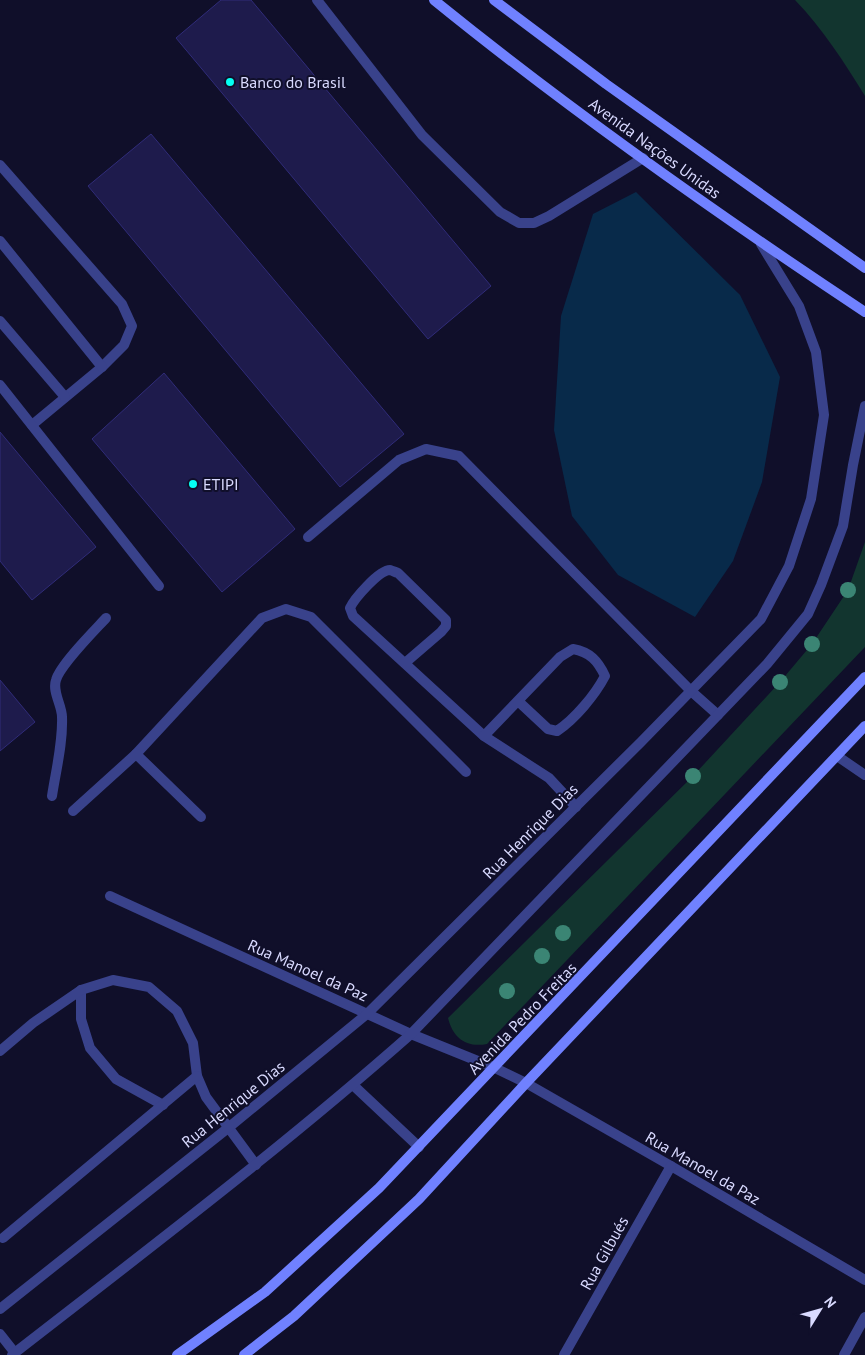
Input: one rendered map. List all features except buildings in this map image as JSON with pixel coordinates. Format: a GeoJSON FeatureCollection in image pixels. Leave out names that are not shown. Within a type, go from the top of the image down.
{"type":"FeatureCollection","features":[{"type":"Feature","properties":{"kind":"main road","name":"Avenida Nações Unidas"},"geometry":{"type":"LineString","coordinates":[[434,0],[514,65],[642,158],[761,244],[865,312]]}},
{"type":"Feature","properties":{"kind":"main road","name":"Avenida Nações Unidas"},"geometry":{"type":"LineString","coordinates":[[494,0],[606,84],[865,268]]}},
{"type":"Feature","properties":{"kind":"main road","name":"Avenida Pedro Freitas"},"geometry":{"type":"LineString","coordinates":[[177,1355],[265,1292],[379,1188],[865,677]]}},
{"type":"Feature","properties":{"kind":"main road"},"geometry":{"type":"LineString","coordinates":[[244,1355],[294,1316],[419,1199],[865,726]]}},
{"type":"Feature","properties":{"kind":"street"},"geometry":{"type":"LineString","coordinates":[[317,0],[422,135],[500,212],[520,223],[534,223],[549,216],[642,158]]}},
{"type":"Feature","properties":{"kind":"street"},"geometry":{"type":"LineString","coordinates":[[0,165],[122,304],[132,326],[124,345],[102,367],[32,425]]}},
{"type":"Feature","properties":{"kind":"street"},"geometry":{"type":"LineString","coordinates":[[0,241],[102,367]]}},
{"type":"Feature","properties":{"kind":"street","name":"Rua Henrique Dias"},"geometry":{"type":"LineString","coordinates":[[0,1309],[228,1128],[367,1014],[576,807],[761,619],[789,566],[811,499],[824,415],[816,352],[799,306],[761,244]]}},
{"type":"Feature","properties":{"kind":"street"},"geometry":{"type":"LineString","coordinates":[[0,321],[65,397]]}},
{"type":"Feature","properties":{"kind":"street"},"geometry":{"type":"LineString","coordinates":[[0,385],[159,586]]}},
{"type":"Feature","properties":{"kind":"street"},"geometry":{"type":"LineString","coordinates":[[0,1334],[14,1354],[256,1165],[353,1085],[411,1034],[767,664],[808,614],[821,585],[843,526],[865,406]]}},
{"type":"Feature","properties":{"kind":"street"},"geometry":{"type":"LineString","coordinates":[[308,537],[399,460],[426,449],[459,456],[718,716]]}},
{"type":"Feature","properties":{"kind":"street"},"geometry":{"type":"LineString","coordinates":[[405,663],[442,632],[446,626],[446,620],[398,574],[390,570],[382,573],[354,599],[350,608],[354,616],[484,736],[549,778],[576,807]]}},
{"type":"Feature","properties":{"kind":"street"},"geometry":{"type":"LineString","coordinates":[[73,811],[136,754],[262,618],[286,609],[311,617],[466,772]]}},
{"type":"Feature","properties":{"kind":"street"},"geometry":{"type":"LineString","coordinates":[[52,796],[62,729],[62,713],[56,695],[55,680],[62,667],[106,618]]}},
{"type":"Feature","properties":{"kind":"street"},"geometry":{"type":"LineString","coordinates":[[484,736],[560,657],[573,650],[585,651],[600,666],[605,676],[594,693],[566,725],[558,731],[548,729],[518,701]]}},
{"type":"Feature","properties":{"kind":"street"},"geometry":{"type":"LineString","coordinates":[[136,754],[201,817]]}},
{"type":"Feature","properties":{"kind":"street"},"geometry":{"type":"LineString","coordinates":[[837,756],[865,775]]}},
{"type":"Feature","properties":{"kind":"street","name":"Rua Manoel da Paz"},"geometry":{"type":"LineString","coordinates":[[110,896],[411,1034],[495,1068],[671,1166],[865,1280]]}},
{"type":"Feature","properties":{"kind":"street"},"geometry":{"type":"LineString","coordinates":[[0,1051],[33,1023],[81,990],[113,980],[149,987],[177,1011],[193,1043],[197,1076],[206,1097],[256,1165]]}},
{"type":"Feature","properties":{"kind":"street"},"geometry":{"type":"LineString","coordinates":[[81,990],[81,1019],[90,1048],[116,1079],[163,1105]]}},
{"type":"Feature","properties":{"kind":"street"},"geometry":{"type":"LineString","coordinates":[[3,1238],[197,1076]]}},
{"type":"Feature","properties":{"kind":"street"},"geometry":{"type":"LineString","coordinates":[[353,1085],[419,1147]]}},
{"type":"Feature","properties":{"kind":"street","name":"Rua Gilbués"},"geometry":{"type":"LineString","coordinates":[[564,1355],[671,1166]]}},
{"type":"Feature","properties":{"kind":"street"},"geometry":{"type":"LineString","coordinates":[[844,1355],[865,1317]]}},
{"type":"Feature","properties":{"kind":"green space"},"geometry":{"type":"Polygon","coordinates":[[[795,0],[865,0],[865,96],[824,34],[795,0]]]}},
{"type":"Feature","properties":{"kind":"green space"},"geometry":{"type":"Polygon","coordinates":[[[865,542],[865,647],[487,1044],[467,1043],[457,1036],[448,1018],[693,776],[780,682],[812,644],[848,590],[865,542]]]}},
{"type":"Feature","properties":{"kind":"water"},"geometry":{"type":"Polygon","coordinates":[[[636,192],[740,295],[780,377],[762,482],[733,561],[695,617],[618,575],[572,516],[554,430],[561,316],[593,214],[636,192]]]}},
{"type":"Feature","properties":{"kind":"place","name":"Banco do Brasil"},"geometry":{"type":"Point","coordinates":[230,82]}},
{"type":"Feature","properties":{"kind":"place","name":"ETIPI"},"geometry":{"type":"Point","coordinates":[193,484]}}]}
